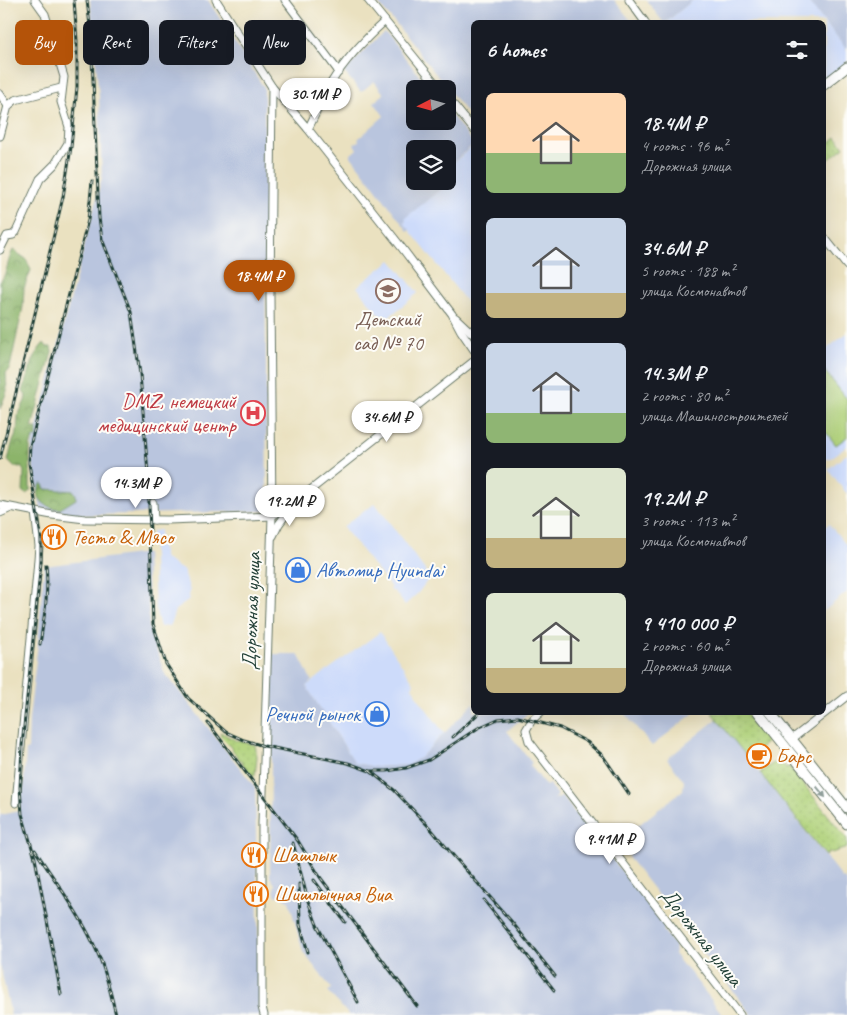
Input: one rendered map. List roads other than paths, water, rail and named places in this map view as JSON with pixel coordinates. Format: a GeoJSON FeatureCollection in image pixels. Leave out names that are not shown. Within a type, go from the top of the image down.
{"type":"FeatureCollection","features":[{"type":"Feature","properties":{"kind":"main road"},"geometry":{"type":"LineString","coordinates":[[826,83],[847,67]]}},
{"type":"Feature","properties":{"kind":"main road"},"geometry":{"type":"LineString","coordinates":[[760,715],[847,824]]}},
{"type":"Feature","properties":{"kind":"main road"},"geometry":{"type":"LineString","coordinates":[[772,715],[847,808]]}},
{"type":"Feature","properties":{"kind":"street"},"geometry":{"type":"LineString","coordinates":[[0,250],[7,236],[13,235],[16,232],[40,179],[55,164],[68,143],[70,127],[61,102],[61,88],[64,77],[45,14],[35,0]]}},
{"type":"Feature","properties":{"kind":"street"},"geometry":{"type":"LineString","coordinates":[[216,0],[272,87],[308,129],[452,314],[471,332]]}},
{"type":"Feature","properties":{"kind":"street"},"geometry":{"type":"LineString","coordinates":[[285,0],[339,72]]}},
{"type":"Feature","properties":{"kind":"street"},"geometry":{"type":"LineString","coordinates":[[368,0],[433,80]]}},
{"type":"Feature","properties":{"kind":"street"},"geometry":{"type":"LineString","coordinates":[[629,0],[644,20]]}},
{"type":"Feature","properties":{"kind":"street"},"geometry":{"type":"LineString","coordinates":[[308,129],[331,83],[360,45],[385,21]]}},
{"type":"Feature","properties":{"kind":"street","name":"Дорожная улица"},"geometry":{"type":"LineString","coordinates":[[264,1015],[262,1007],[262,824],[272,516],[270,266],[272,87]]}},
{"type":"Feature","properties":{"kind":"street"},"geometry":{"type":"LineString","coordinates":[[0,136],[8,106],[15,100],[61,88]]}},
{"type":"Feature","properties":{"kind":"street"},"geometry":{"type":"LineString","coordinates":[[0,94],[8,106]]}},
{"type":"Feature","properties":{"kind":"street"},"geometry":{"type":"LineString","coordinates":[[456,108],[471,126]]}},
{"type":"Feature","properties":{"kind":"street"},"geometry":{"type":"LineString","coordinates":[[826,240],[847,266]]}},
{"type":"Feature","properties":{"kind":"street"},"geometry":{"type":"LineString","coordinates":[[452,314],[471,346]]}},
{"type":"Feature","properties":{"kind":"street"},"geometry":{"type":"LineString","coordinates":[[0,505],[85,519],[154,520],[272,516],[294,503],[471,363]]}},
{"type":"Feature","properties":{"kind":"street"},"geometry":{"type":"LineString","coordinates":[[153,503],[154,520]]}},
{"type":"Feature","properties":{"kind":"street"},"geometry":{"type":"LineString","coordinates":[[271,541],[278,524],[294,503]]}},
{"type":"Feature","properties":{"kind":"street"},"geometry":{"type":"LineString","coordinates":[[0,513],[12,508]]}},
{"type":"Feature","properties":{"kind":"street"},"geometry":{"type":"LineString","coordinates":[[16,803],[39,546],[35,512]]}},
{"type":"Feature","properties":{"kind":"street"},"geometry":{"type":"LineString","coordinates":[[826,712],[847,696]]}},
{"type":"Feature","properties":{"kind":"street","name":"Дорожная улица"},"geometry":{"type":"LineString","coordinates":[[538,715],[526,730],[529,741],[740,1015]]}},
{"type":"Feature","properties":{"kind":"street"},"geometry":{"type":"LineString","coordinates":[[792,739],[823,715]]}},
{"type":"Feature","properties":{"kind":"railway"},"geometry":{"type":"LineString","coordinates":[[0,459],[63,197],[71,147],[77,87],[77,41],[74,0]]}},
{"type":"Feature","properties":{"kind":"railway"},"geometry":{"type":"LineString","coordinates":[[87,0],[91,34],[99,218],[102,239],[131,312],[140,374],[148,474],[153,624],[166,664],[188,698],[226,732],[244,740],[264,746],[348,763],[370,771],[406,768],[429,760],[478,728],[498,719],[518,717],[560,728],[587,742],[603,756],[629,794]]}},
{"type":"Feature","properties":{"kind":"railway"},"geometry":{"type":"LineString","coordinates":[[61,994],[35,858],[22,814],[20,788],[22,746],[41,562],[41,537],[29,463],[30,446],[88,220],[92,181]]}},
{"type":"Feature","properties":{"kind":"railway"},"geometry":{"type":"LineString","coordinates":[[40,644],[46,595],[46,565]]}},
{"type":"Feature","properties":{"kind":"railway"},"geometry":{"type":"LineString","coordinates":[[453,737],[477,715]]}},
{"type":"Feature","properties":{"kind":"railway"},"geometry":{"type":"LineString","coordinates":[[208,723],[298,841],[320,877],[417,1006]]}},
{"type":"Feature","properties":{"kind":"railway"},"geometry":{"type":"LineString","coordinates":[[370,771],[394,790],[431,829],[511,921],[555,976]]}},
{"type":"Feature","properties":{"kind":"railway"},"geometry":{"type":"LineString","coordinates":[[293,843],[308,901],[317,925],[358,1002]]}},
{"type":"Feature","properties":{"kind":"railway"},"geometry":{"type":"LineString","coordinates":[[35,850],[88,932],[104,970],[116,1015]]}},
{"type":"Feature","properties":{"kind":"railway"},"geometry":{"type":"LineString","coordinates":[[314,880],[345,922]]}},
{"type":"Feature","properties":{"kind":"railway"},"geometry":{"type":"LineString","coordinates":[[299,884],[300,925],[308,952]]}},
{"type":"Feature","properties":{"kind":"railway"},"geometry":{"type":"LineString","coordinates":[[484,900],[554,990]]}},
{"type":"Feature","properties":{"kind":"place","name":"Детский сад № 70"},"geometry":{"type":"Point","coordinates":[388,291]}},
{"type":"Feature","properties":{"kind":"place","name":"DMZ, немецкий медицинский центр"},"geometry":{"type":"Point","coordinates":[253,413]}},
{"type":"Feature","properties":{"kind":"place","name":"Тесто & Мясо"},"geometry":{"type":"Point","coordinates":[54,537]}},
{"type":"Feature","properties":{"kind":"place","name":"Автомир Hyundai"},"geometry":{"type":"Point","coordinates":[298,570]}},
{"type":"Feature","properties":{"kind":"place","name":"Речной рынок"},"geometry":{"type":"Point","coordinates":[377,714]}},
{"type":"Feature","properties":{"kind":"place","name":"Барс"},"geometry":{"type":"Point","coordinates":[759,756]}},
{"type":"Feature","properties":{"kind":"place","name":"Шашлык"},"geometry":{"type":"Point","coordinates":[254,855]}},
{"type":"Feature","properties":{"kind":"place","name":"Шишлычная Виа"},"geometry":{"type":"Point","coordinates":[256,894]}}]}
